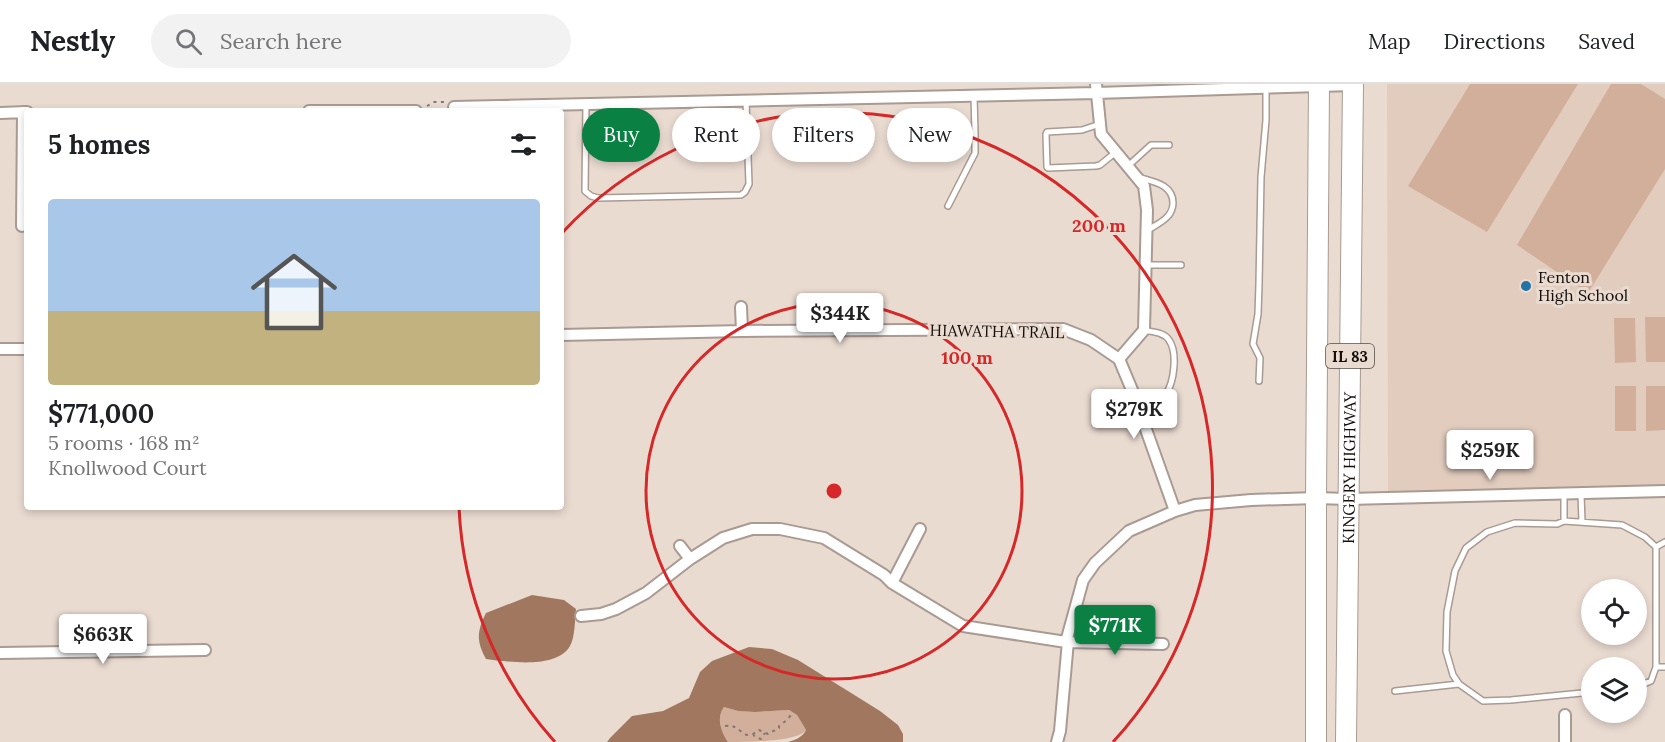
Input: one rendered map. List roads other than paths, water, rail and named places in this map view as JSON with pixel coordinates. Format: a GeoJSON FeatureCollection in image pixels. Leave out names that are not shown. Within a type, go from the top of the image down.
{"type":"FeatureCollection","features":[{"type":"Feature","properties":{"kind":"highway","name":"KINGERY HIGHWAY"},"geometry":{"type":"LineString","coordinates":[[1316,742],[1319,85]]}},
{"type":"Feature","properties":{"kind":"highway","name":"KINGERY HIGHWAY"},"geometry":{"type":"LineString","coordinates":[[1346,742],[1353,85]]}},
{"type":"Feature","properties":{"kind":"street"},"geometry":{"type":"LineString","coordinates":[[454,108],[974,96],[1096,89],[1353,85]]}},
{"type":"Feature","properties":{"kind":"street"},"geometry":{"type":"LineString","coordinates":[[1096,89],[1101,134],[1143,186],[1147,210],[1143,330],[1119,359],[1175,511]]}},
{"type":"Feature","properties":{"kind":"street"},"geometry":{"type":"LineString","coordinates":[[0,113],[24,112]]}},
{"type":"Feature","properties":{"kind":"street"},"geometry":{"type":"LineString","coordinates":[[22,226],[24,150]]}},
{"type":"Feature","properties":{"kind":"street"},"geometry":{"type":"LineString","coordinates":[[741,307],[742,331]]}},
{"type":"Feature","properties":{"kind":"street","name":"HIAWATHA TRAIL"},"geometry":{"type":"LineString","coordinates":[[564,335],[742,331],[1063,329],[1091,340],[1119,359]]}},
{"type":"Feature","properties":{"kind":"street"},"geometry":{"type":"LineString","coordinates":[[0,350],[24,349]]}},
{"type":"Feature","properties":{"kind":"street"},"geometry":{"type":"LineString","coordinates":[[1057,742],[1060,731],[1067,641],[1083,580],[1095,563],[1129,531],[1175,511],[1194,505],[1251,500],[1665,491]]}},
{"type":"Feature","properties":{"kind":"street"},"geometry":{"type":"LineString","coordinates":[[581,616],[601,614],[616,609],[646,593],[690,559],[723,538],[752,529],[780,529],[824,538],[963,626],[1067,641],[1163,644]]}},
{"type":"Feature","properties":{"kind":"street"},"geometry":{"type":"LineString","coordinates":[[892,583],[920,529]]}},
{"type":"Feature","properties":{"kind":"street"},"geometry":{"type":"LineString","coordinates":[[680,546],[690,559]]}},
{"type":"Feature","properties":{"kind":"street"},"geometry":{"type":"LineString","coordinates":[[0,653],[205,650]]}},
{"type":"Feature","properties":{"kind":"street"},"geometry":{"type":"LineString","coordinates":[[1565,715],[1565,742]]}},
{"type":"Feature","properties":{"kind":"lane"},"geometry":{"type":"LineString","coordinates":[[1259,381],[1260,358],[1253,344],[1258,314],[1261,177],[1266,120],[1266,87]]}},
{"type":"Feature","properties":{"kind":"lane"},"geometry":{"type":"LineString","coordinates":[[948,206],[975,153],[974,96]]}},
{"type":"Feature","properties":{"kind":"lane"},"geometry":{"type":"LineString","coordinates":[[586,104],[585,191],[598,198],[741,195],[749,183],[746,101]]}},
{"type":"Feature","properties":{"kind":"lane"},"geometry":{"type":"LineString","coordinates":[[1100,124],[1082,130],[1047,132],[1047,167],[1096,166],[1117,152]]}},
{"type":"Feature","properties":{"kind":"lane"},"geometry":{"type":"LineString","coordinates":[[1128,166],[1151,145],[1169,145]]}},
{"type":"Feature","properties":{"kind":"lane"},"geometry":{"type":"LineString","coordinates":[[1137,177],[1158,183],[1172,194],[1172,210],[1167,217],[1146,231]]}},
{"type":"Feature","properties":{"kind":"lane"},"geometry":{"type":"LineString","coordinates":[[1145,265],[1181,265]]}},
{"type":"Feature","properties":{"kind":"lane"},"geometry":{"type":"LineString","coordinates":[[1141,416],[1166,395],[1173,379],[1174,358],[1170,340],[1161,333],[1143,330]]}},
{"type":"Feature","properties":{"kind":"lane"},"geometry":{"type":"LineString","coordinates":[[1564,493],[1564,521]]}},
{"type":"Feature","properties":{"kind":"lane"},"geometry":{"type":"LineString","coordinates":[[1581,493],[1582,522]]}},
{"type":"Feature","properties":{"kind":"lane"},"geometry":{"type":"LineString","coordinates":[[1581,693],[1483,701],[1460,684],[1454,675],[1446,651],[1447,612],[1455,571],[1466,548],[1487,532],[1515,523],[1557,524],[1564,521],[1622,525],[1646,537],[1656,548],[1656,667],[1651,681],[1647,683]]}},
{"type":"Feature","properties":{"kind":"lane"},"geometry":{"type":"LineString","coordinates":[[1656,548],[1665,542]]}},
{"type":"Feature","properties":{"kind":"lane"},"geometry":{"type":"LineString","coordinates":[[1656,667],[1665,667]]}},
{"type":"Feature","properties":{"kind":"lane"},"geometry":{"type":"LineString","coordinates":[[1395,691],[1460,684]]}},
{"type":"Feature","properties":{"kind":"place","name":"Fenton High School"},"geometry":{"type":"Point","coordinates":[1526,286]}}]}
